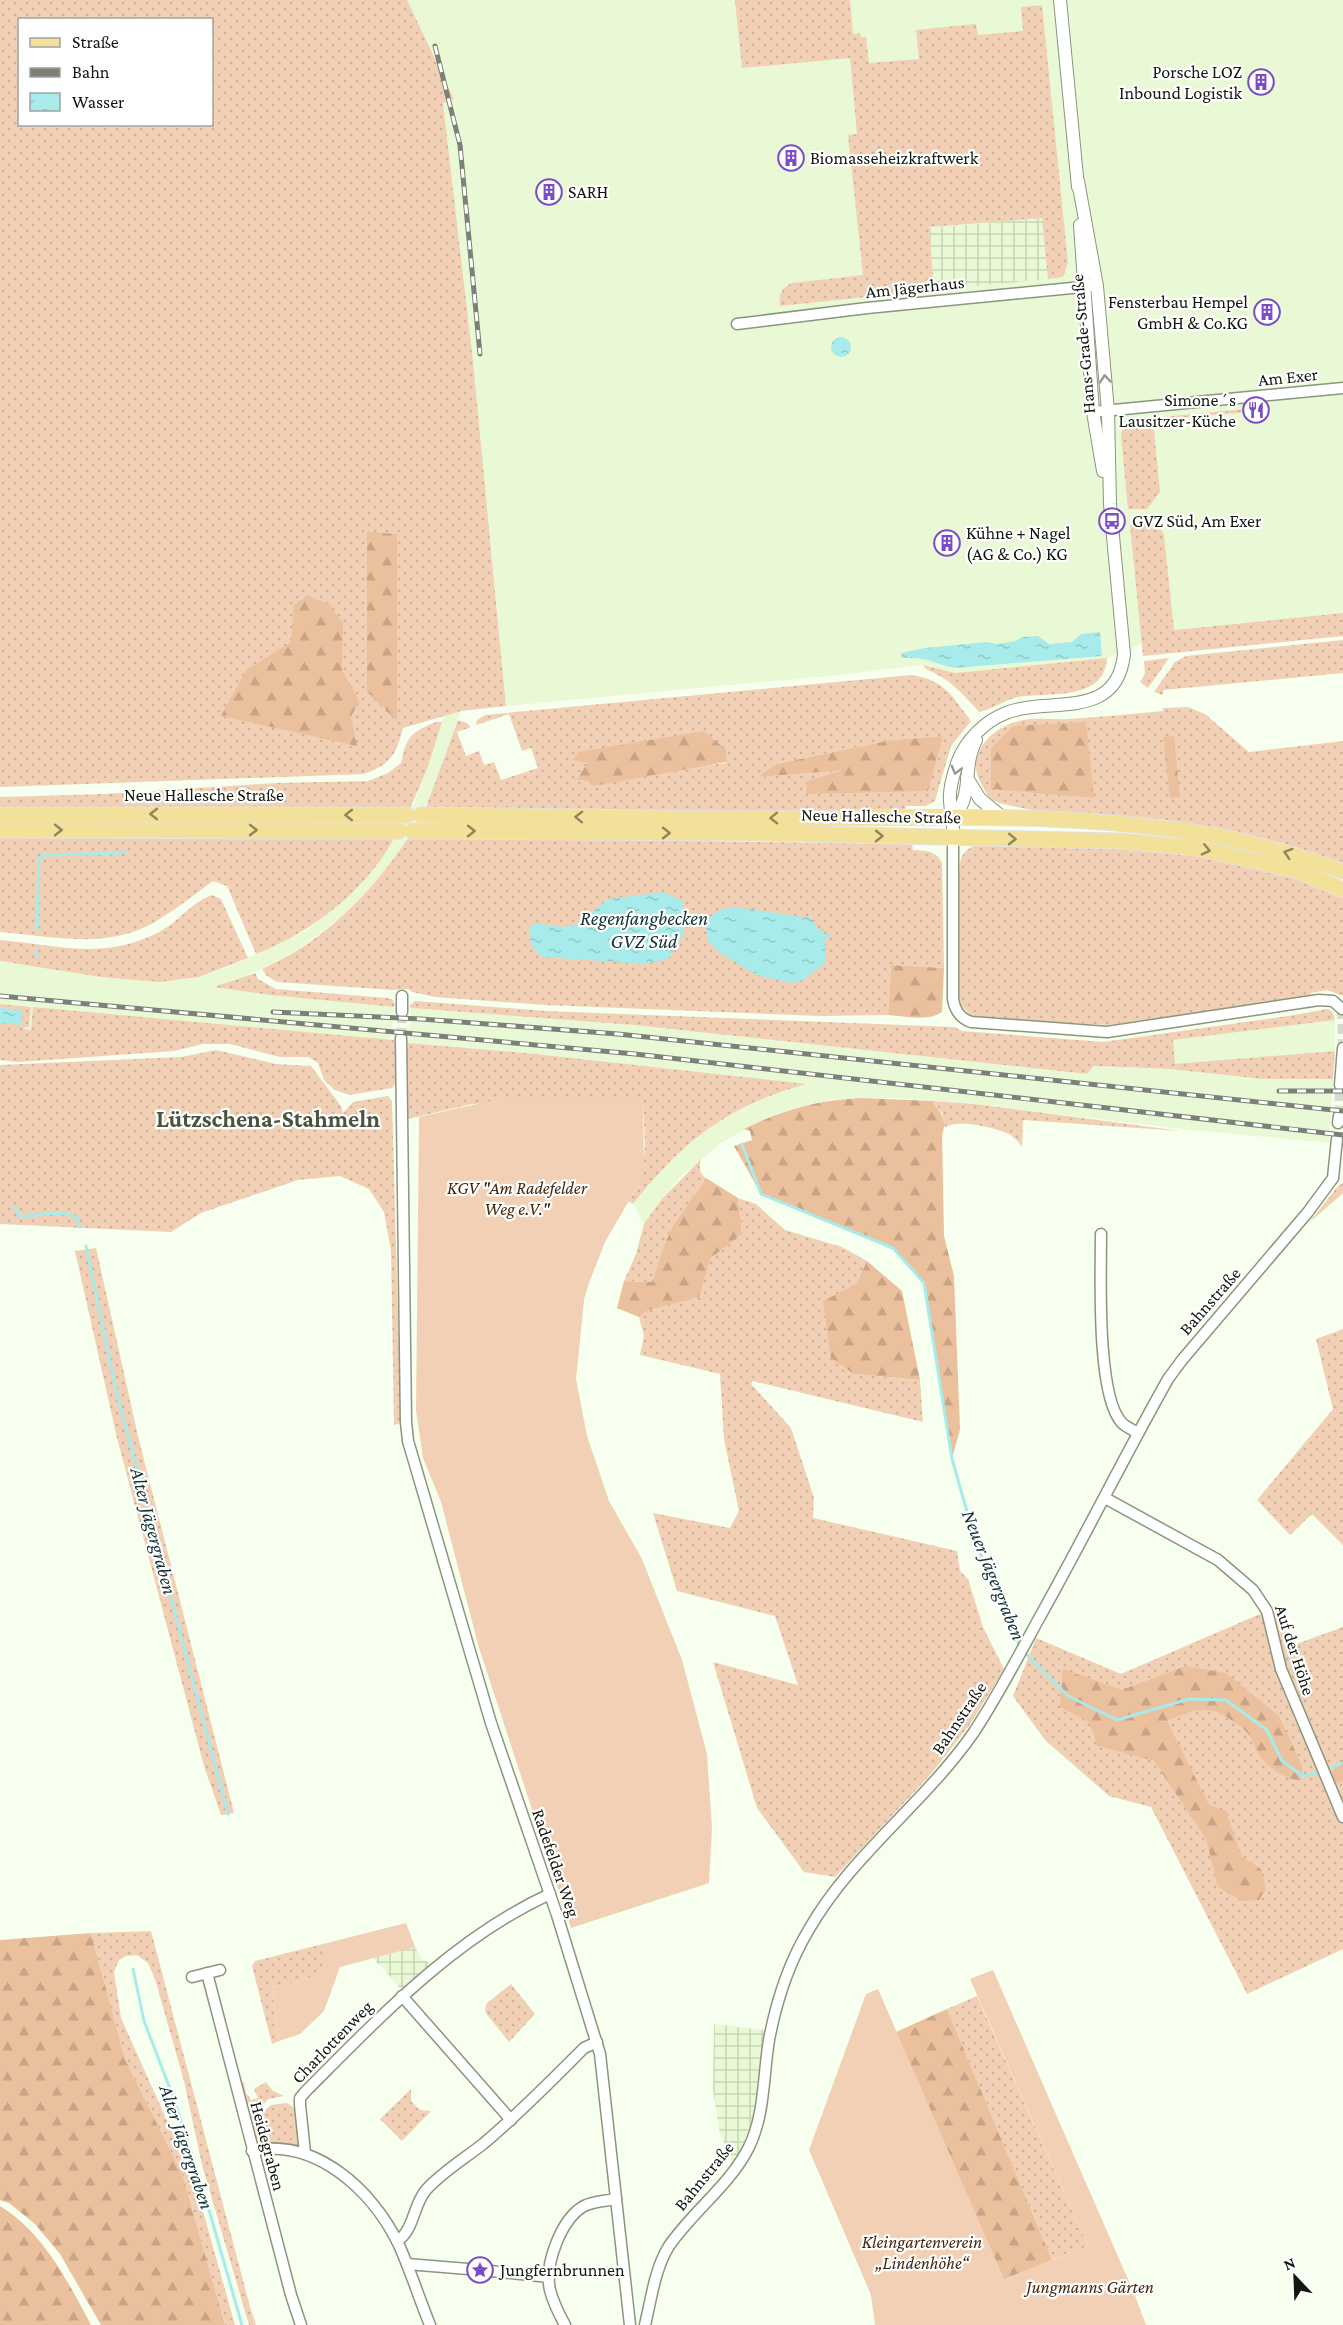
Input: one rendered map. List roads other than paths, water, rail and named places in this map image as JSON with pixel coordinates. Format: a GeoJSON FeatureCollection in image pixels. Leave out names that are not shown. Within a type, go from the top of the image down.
{"type":"FeatureCollection","features":[{"type":"Feature","properties":{"kind":"main road","name":"Neue Hallesche Straße"},"geometry":{"type":"LineString","coordinates":[[0,815],[1003,818],[1108,822],[1200,833],[1277,849],[1343,871]]}},
{"type":"Feature","properties":{"kind":"main road","name":"Neue Hallesche Straße"},"geometry":{"type":"LineString","coordinates":[[0,830],[746,833],[1121,841],[1196,848],[1295,870],[1343,890]]}},
{"type":"Feature","properties":{"kind":"street","name":"Hans-Grade-Straße"},"geometry":{"type":"LineString","coordinates":[[1060,0],[1078,181],[1083,287],[1093,412],[1110,504]]}},
{"type":"Feature","properties":{"kind":"street","name":"Hans-Grade-Straße"},"geometry":{"type":"LineString","coordinates":[[953,837],[954,818],[950,795],[957,763],[964,746],[981,729],[1006,713],[1060,706],[1097,696],[1120,677],[1124,654],[1110,504],[1108,411],[1097,286],[1078,181]]}},
{"type":"Feature","properties":{"kind":"street","name":"Am Jägerhaus"},"geometry":{"type":"LineString","coordinates":[[737,324],[867,308],[1097,286]]}},
{"type":"Feature","properties":{"kind":"street","name":"Am Exer"},"geometry":{"type":"LineString","coordinates":[[1093,412],[1343,388]]}},
{"type":"Feature","properties":{"kind":"street","name":"Hans-Grade-Straße"},"geometry":{"type":"LineString","coordinates":[[954,818],[965,801],[971,749],[981,729]]}},
{"type":"Feature","properties":{"kind":"street"},"geometry":{"type":"LineString","coordinates":[[967,778],[980,799],[1003,818]]}},
{"type":"Feature","properties":{"kind":"street"},"geometry":{"type":"LineString","coordinates":[[953,837],[952,999],[958,1014],[971,1022],[1107,1032],[1318,1000],[1333,1001],[1342,1009]]}},
{"type":"Feature","properties":{"kind":"street"},"geometry":{"type":"LineString","coordinates":[[402,996],[402,1012]]}},
{"type":"Feature","properties":{"kind":"street","name":"Radefelder Weg"},"geometry":{"type":"LineString","coordinates":[[401,1038],[408,1441],[487,1712],[550,1894],[597,2042],[630,2325]]}},
{"type":"Feature","properties":{"kind":"street"},"geometry":{"type":"LineString","coordinates":[[1340,1085],[1343,1048]]}},
{"type":"Feature","properties":{"kind":"street","name":"Bahnstraße"},"geometry":{"type":"LineString","coordinates":[[645,2325],[656,2279],[668,2249],[733,2171],[749,2147],[762,2107],[769,2040],[774,2018],[797,1953],[808,1930],[860,1859],[963,1747],[1028,1640],[1168,1379],[1308,1212],[1333,1178],[1337,1139]]}},
{"type":"Feature","properties":{"kind":"street"},"geometry":{"type":"LineString","coordinates":[[1101,1234],[1101,1306],[1110,1396],[1123,1425],[1138,1433]]}},
{"type":"Feature","properties":{"kind":"street","name":"Auf der Höhe"},"geometry":{"type":"LineString","coordinates":[[1105,1498],[1218,1560],[1253,1590],[1267,1611],[1281,1669],[1343,1817]]}},
{"type":"Feature","properties":{"kind":"street","name":"Charlottenweg"},"geometry":{"type":"LineString","coordinates":[[305,2153],[300,2098],[402,1996],[499,1921],[528,1903],[550,1894]]}},
{"type":"Feature","properties":{"kind":"street"},"geometry":{"type":"LineString","coordinates":[[192,1977],[220,1970]]}},
{"type":"Feature","properties":{"kind":"street","name":"Heidegraben"},"geometry":{"type":"LineString","coordinates":[[207,1973],[252,2151],[301,2325]]}},
{"type":"Feature","properties":{"kind":"street"},"geometry":{"type":"LineString","coordinates":[[402,1996],[511,2120]]}},
{"type":"Feature","properties":{"kind":"street"},"geometry":{"type":"LineString","coordinates":[[397,2241],[404,2237],[415,2206],[425,2191],[511,2120],[584,2048],[597,2042]]}},
{"type":"Feature","properties":{"kind":"street"},"geometry":{"type":"LineString","coordinates":[[252,2151],[262,2148],[305,2153],[333,2168],[361,2191],[397,2241],[430,2325]]}},
{"type":"Feature","properties":{"kind":"street"},"geometry":{"type":"LineString","coordinates":[[565,2325],[550,2289],[549,2277],[558,2239],[572,2217],[590,2204],[616,2199]]}},
{"type":"Feature","properties":{"kind":"street"},"geometry":{"type":"LineString","coordinates":[[407,2264],[468,2269]]}},
{"type":"Feature","properties":{"kind":"street"},"geometry":{"type":"LineString","coordinates":[[490,2271],[549,2277]]}},
{"type":"Feature","properties":{"kind":"water"},"geometry":{"type":"Polygon","coordinates":[[[841,337],[848,340],[851,347],[848,354],[841,357],[834,354],[831,347],[834,340],[841,337]]]}},
{"type":"Feature","properties":{"kind":"water"},"geometry":{"type":"Polygon","coordinates":[[[1100,632],[1102,656],[955,668],[922,659],[902,658],[901,653],[925,648],[987,642],[997,644],[1016,641],[1022,637],[1038,636],[1049,644],[1072,642],[1081,634],[1100,632]]]}},
{"type":"Feature","properties":{"kind":"water","name":"Regenfangbecken GVZ Süd"},"geometry":{"type":"Polygon","coordinates":[[[663,892],[683,901],[683,935],[668,959],[645,964],[543,957],[532,944],[530,927],[535,923],[562,927],[578,924],[608,899],[663,892]]]}},
{"type":"Feature","properties":{"kind":"water","name":"Regenfangbecken GVZ Süd"},"geometry":{"type":"Polygon","coordinates":[[[735,907],[811,918],[818,929],[824,929],[826,956],[824,964],[803,980],[791,983],[757,975],[717,951],[707,940],[706,923],[718,911],[735,907]]]}},
{"type":"Feature","properties":{"kind":"water"},"geometry":{"type":"Polygon","coordinates":[[[0,1008],[22,1010],[21,1025],[0,1023],[0,1008]]]}},
{"type":"Feature","properties":{"kind":"waterway","name":"Alter Jägergraben"},"geometry":{"type":"LineString","coordinates":[[37,930],[39,858],[46,855],[122,853],[125,850]]}},
{"type":"Feature","properties":{"kind":"waterway"},"geometry":{"type":"LineString","coordinates":[[821,936],[831,936]]}},
{"type":"Feature","properties":{"kind":"waterway","name":"Alter Jägergraben"},"geometry":{"type":"LineString","coordinates":[[37,951],[37,956]]}},
{"type":"Feature","properties":{"kind":"waterway","name":"Neuer Jägergraben"},"geometry":{"type":"LineString","coordinates":[[742,1144],[761,1194],[893,1248],[924,1283],[952,1459],[976,1543],[1010,1627],[1021,1648]]}},
{"type":"Feature","properties":{"kind":"waterway","name":"Alter Jägergraben"},"geometry":{"type":"LineString","coordinates":[[15,1207],[19,1216],[57,1213],[71,1215],[77,1218],[80,1227]]}},
{"type":"Feature","properties":{"kind":"waterway","name":"Alter Jägergraben"},"geometry":{"type":"LineString","coordinates":[[86,1246],[116,1390],[228,1814]]}},
{"type":"Feature","properties":{"kind":"waterway","name":"Neuer Jägergraben"},"geometry":{"type":"LineString","coordinates":[[1025,1653],[1068,1696],[1117,1720],[1189,1699],[1226,1700],[1267,1730],[1282,1761],[1303,1776],[1317,1773]]}},
{"type":"Feature","properties":{"kind":"waterway","name":"Neuer Jägergraben"},"geometry":{"type":"LineString","coordinates":[[1332,1767],[1343,1763]]}},
{"type":"Feature","properties":{"kind":"waterway","name":"Alter Jägergraben"},"geometry":{"type":"LineString","coordinates":[[133,1969],[144,2021],[174,2099],[203,2189],[242,2325]]}},
{"type":"Feature","properties":{"kind":"tunnel"},"geometry":{"type":"LineString","coordinates":[[1342,1009],[1343,1048]]}},
{"type":"Feature","properties":{"kind":"tunnel"},"geometry":{"type":"LineString","coordinates":[[401,1038],[402,1012]]}},
{"type":"Feature","properties":{"kind":"tunnel"},"geometry":{"type":"LineString","coordinates":[[1339,1116],[1340,1085]]}},
{"type":"Feature","properties":{"kind":"railway"},"geometry":{"type":"LineString","coordinates":[[435,46],[460,145],[480,354]]}},
{"type":"Feature","properties":{"kind":"railway"},"geometry":{"type":"LineString","coordinates":[[0,996],[635,1054],[1343,1135]]}},
{"type":"Feature","properties":{"kind":"railway"},"geometry":{"type":"LineString","coordinates":[[273,1012],[421,1019],[618,1034],[1343,1111]]}},
{"type":"Feature","properties":{"kind":"railway"},"geometry":{"type":"LineString","coordinates":[[1279,1091],[1343,1091]]}},
{"type":"Feature","properties":{"kind":"place","name":"Porsche LOZ Inbound Logistik"},"geometry":{"type":"Point","coordinates":[1261,82]}},
{"type":"Feature","properties":{"kind":"place","name":"Biomasseheizkraftwerk"},"geometry":{"type":"Point","coordinates":[791,158]}},
{"type":"Feature","properties":{"kind":"place","name":"SARH"},"geometry":{"type":"Point","coordinates":[549,192]}},
{"type":"Feature","properties":{"kind":"place","name":"Fensterbau Hempel GmbH & Co.KG"},"geometry":{"type":"Point","coordinates":[1267,312]}},
{"type":"Feature","properties":{"kind":"place","name":"Simone´s Lausitzer-Küche"},"geometry":{"type":"Point","coordinates":[1256,410]}},
{"type":"Feature","properties":{"kind":"place","name":"GVZ Süd, Am Exer"},"geometry":{"type":"Point","coordinates":[1112,521]}},
{"type":"Feature","properties":{"kind":"place","name":"Kühne + Nagel (AG & Co.) KG"},"geometry":{"type":"Point","coordinates":[947,543]}},
{"type":"Feature","properties":{"kind":"place","name":"Jungfernbrunnen"},"geometry":{"type":"Point","coordinates":[480,2270]}},
{"type":"Feature","properties":{"kind":"district","name":"Lützschena-Stahmeln"},"geometry":{"type":"Point","coordinates":[268,1118]}},
{"type":"Feature","properties":{"kind":"park label","name":"KGV \"Am Radefelder Weg e.V.\""},"geometry":{"type":"Point","coordinates":[517,1198]}},
{"type":"Feature","properties":{"kind":"park label","name":"Kleingartenverein „Lindenhöhe“"},"geometry":{"type":"Point","coordinates":[922,2252]}},
{"type":"Feature","properties":{"kind":"park label","name":"Jungmanns Gärten"},"geometry":{"type":"Point","coordinates":[1090,2287]}}]}
